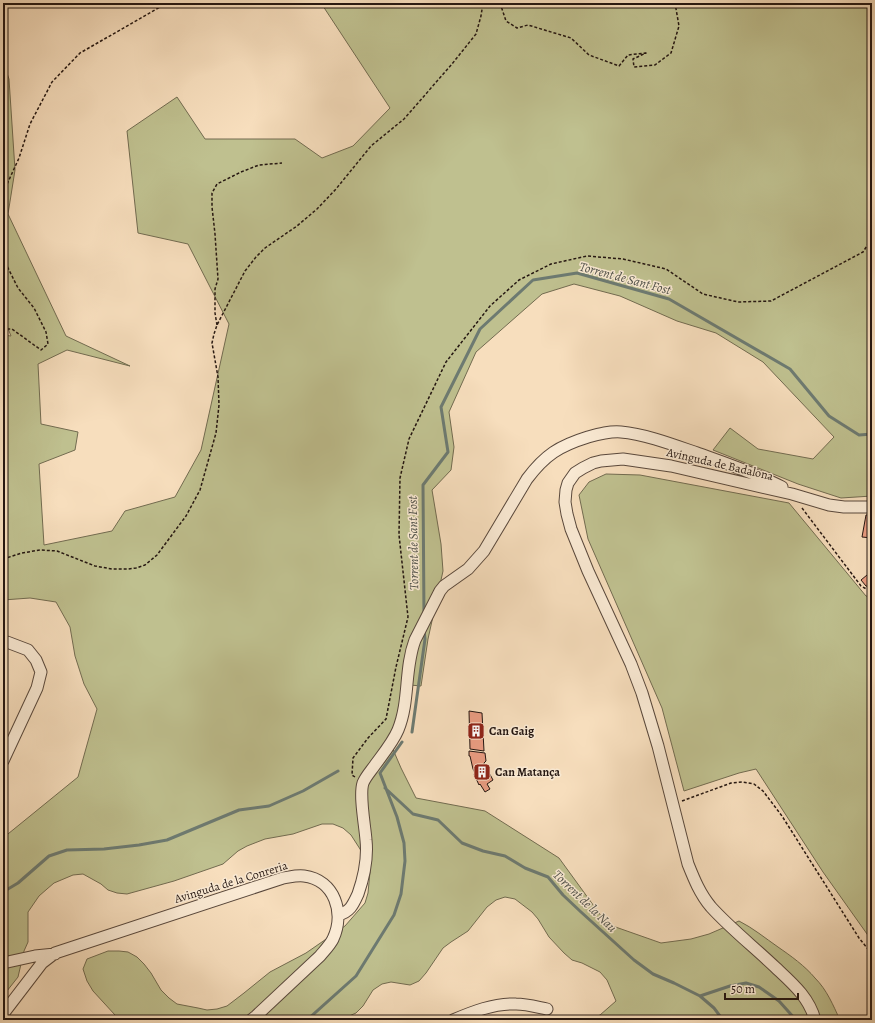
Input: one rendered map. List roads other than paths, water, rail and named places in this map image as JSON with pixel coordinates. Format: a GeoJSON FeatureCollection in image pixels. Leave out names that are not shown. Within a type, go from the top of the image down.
{"type":"FeatureCollection","features":[{"type":"Feature","properties":{"kind":"street"},"geometry":{"type":"LineString","coordinates":[[338,915],[345,913],[353,905],[366,868],[366,842],[362,804],[363,784],[367,776],[387,750],[398,730],[404,708],[412,648],[418,634],[444,586],[468,570],[484,551],[535,468],[553,452],[562,447],[608,432],[620,432],[670,444],[715,459],[779,485],[792,494]]}},
{"type":"Feature","properties":{"kind":"street","name":"Avinguda de Badalona"},"geometry":{"type":"LineString","coordinates":[[815,1020],[806,998],[727,924],[710,906],[695,882],[688,864],[649,713],[631,664],[588,571],[571,529],[565,502],[566,490],[568,483],[575,473],[583,468],[601,461],[623,459],[671,466],[792,494],[829,505],[844,507],[872,507]]}},
{"type":"Feature","properties":{"kind":"street"},"geometry":{"type":"LineString","coordinates":[[3,643],[7,642],[28,650],[36,660],[41,672],[37,688],[3,761]]}},
{"type":"Feature","properties":{"kind":"street","name":"Avinguda de la Conreria"},"geometry":{"type":"LineString","coordinates":[[3,1014],[42,963],[55,954],[269,882],[296,876],[305,876],[315,879],[327,888],[335,900],[338,908],[337,927],[333,938],[324,951],[251,1020]]}},
{"type":"Feature","properties":{"kind":"street"},"geometry":{"type":"LineString","coordinates":[[3,963],[35,956],[55,954]]}},
{"type":"Feature","properties":{"kind":"street"},"geometry":{"type":"LineString","coordinates":[[453,1020],[498,1006],[515,1004],[547,1009]]}},
{"type":"Feature","properties":{"kind":"waterway","name":"Torrent de Sant Fost"},"geometry":{"type":"LineString","coordinates":[[424,615],[423,485],[448,452],[441,407],[480,329],[533,280],[577,273],[669,299],[790,369],[829,416],[859,435],[872,434]]}},
{"type":"Feature","properties":{"kind":"waterway","name":"Torrent de Sant Fost"},"geometry":{"type":"LineString","coordinates":[[412,732],[425,639],[424,630]]}},
{"type":"Feature","properties":{"kind":"waterway"},"geometry":{"type":"LineString","coordinates":[[307,1020],[356,976],[394,915],[401,894],[405,861],[404,843],[397,817],[380,773],[402,742]]}},
{"type":"Feature","properties":{"kind":"waterway"},"geometry":{"type":"LineString","coordinates":[[3,892],[18,883],[49,856],[67,850],[104,849],[167,840],[239,810],[269,806],[303,791],[338,771]]}},
{"type":"Feature","properties":{"kind":"waterway","name":"Torrent de la Nau"},"geometry":{"type":"LineString","coordinates":[[385,788],[413,814],[438,820],[462,843],[483,851],[505,856],[525,868],[548,877],[563,895],[634,960],[653,974],[700,996],[714,1008],[723,1020]]}},
{"type":"Feature","properties":{"kind":"waterway"},"geometry":{"type":"LineString","coordinates":[[700,996],[730,986],[746,983],[759,987],[779,1001],[796,1020]]}},
{"type":"Feature","properties":{"kind":"place","name":"Can Gaig"},"geometry":{"type":"Point","coordinates":[476,731]}},
{"type":"Feature","properties":{"kind":"place","name":"Can Matança"},"geometry":{"type":"Point","coordinates":[482,772]}}]}
